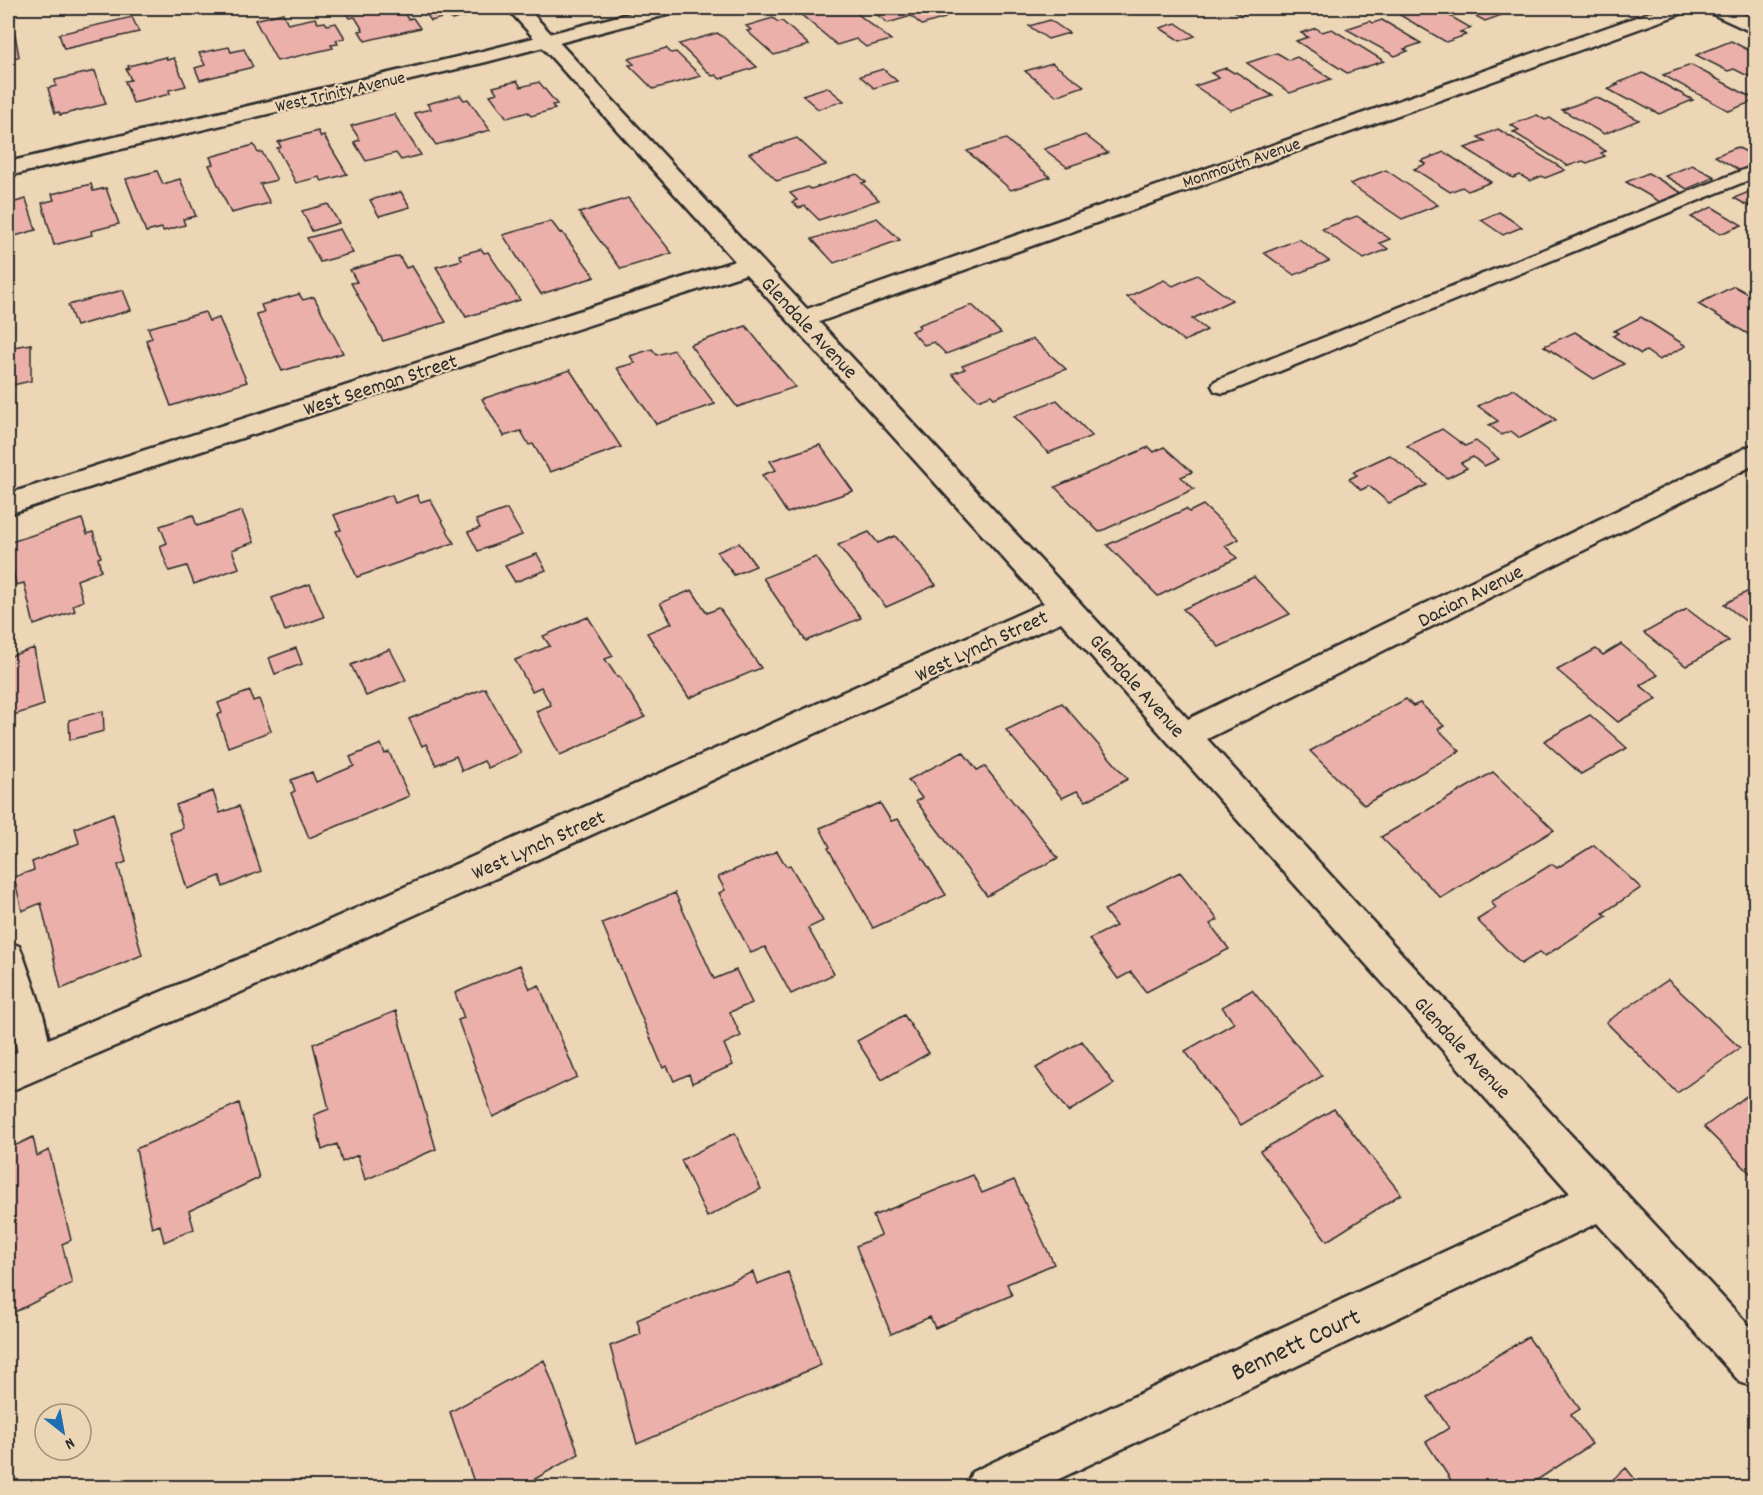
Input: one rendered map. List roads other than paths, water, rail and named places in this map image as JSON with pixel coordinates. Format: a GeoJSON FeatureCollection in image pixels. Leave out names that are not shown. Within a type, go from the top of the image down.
{"type":"FeatureCollection","features":[{"type":"Feature","properties":{"kind":"street","name":"Glendale Avenue"},"geometry":{"type":"LineString","coordinates":[[517,8],[1184,736],[1388,965],[1755,1366]]}},
{"type":"Feature","properties":{"kind":"street","name":"West Trinity Avenue"},"geometry":{"type":"LineString","coordinates":[[8,169],[352,88],[671,8]]}},
{"type":"Feature","properties":{"kind":"street","name":"Monmouth Avenue"},"geometry":{"type":"LineString","coordinates":[[803,320],[1679,8]]}},
{"type":"Feature","properties":{"kind":"street"},"geometry":{"type":"LineString","coordinates":[[1715,8],[1755,28]]}},
{"type":"Feature","properties":{"kind":"street","name":"West Seeman Street"},"geometry":{"type":"LineString","coordinates":[[8,504],[752,264]]}},
{"type":"Feature","properties":{"kind":"street","name":"Dacian Avenue"},"geometry":{"type":"LineString","coordinates":[[1184,736],[1755,452]]}},
{"type":"Feature","properties":{"kind":"street","name":"West Lynch Street"},"geometry":{"type":"LineString","coordinates":[[21,1068],[300,950],[1065,607]]}},
{"type":"Feature","properties":{"kind":"street","name":"Bennett Court"},"geometry":{"type":"LineString","coordinates":[[988,1488],[1603,1199]]}},
{"type":"Feature","properties":{"kind":"lane"},"geometry":{"type":"LineString","coordinates":[[1223,386],[1755,170]]}},
{"type":"Feature","properties":{"kind":"lane"},"geometry":{"type":"LineString","coordinates":[[8,955],[30,1024],[21,1068]]}}]}
